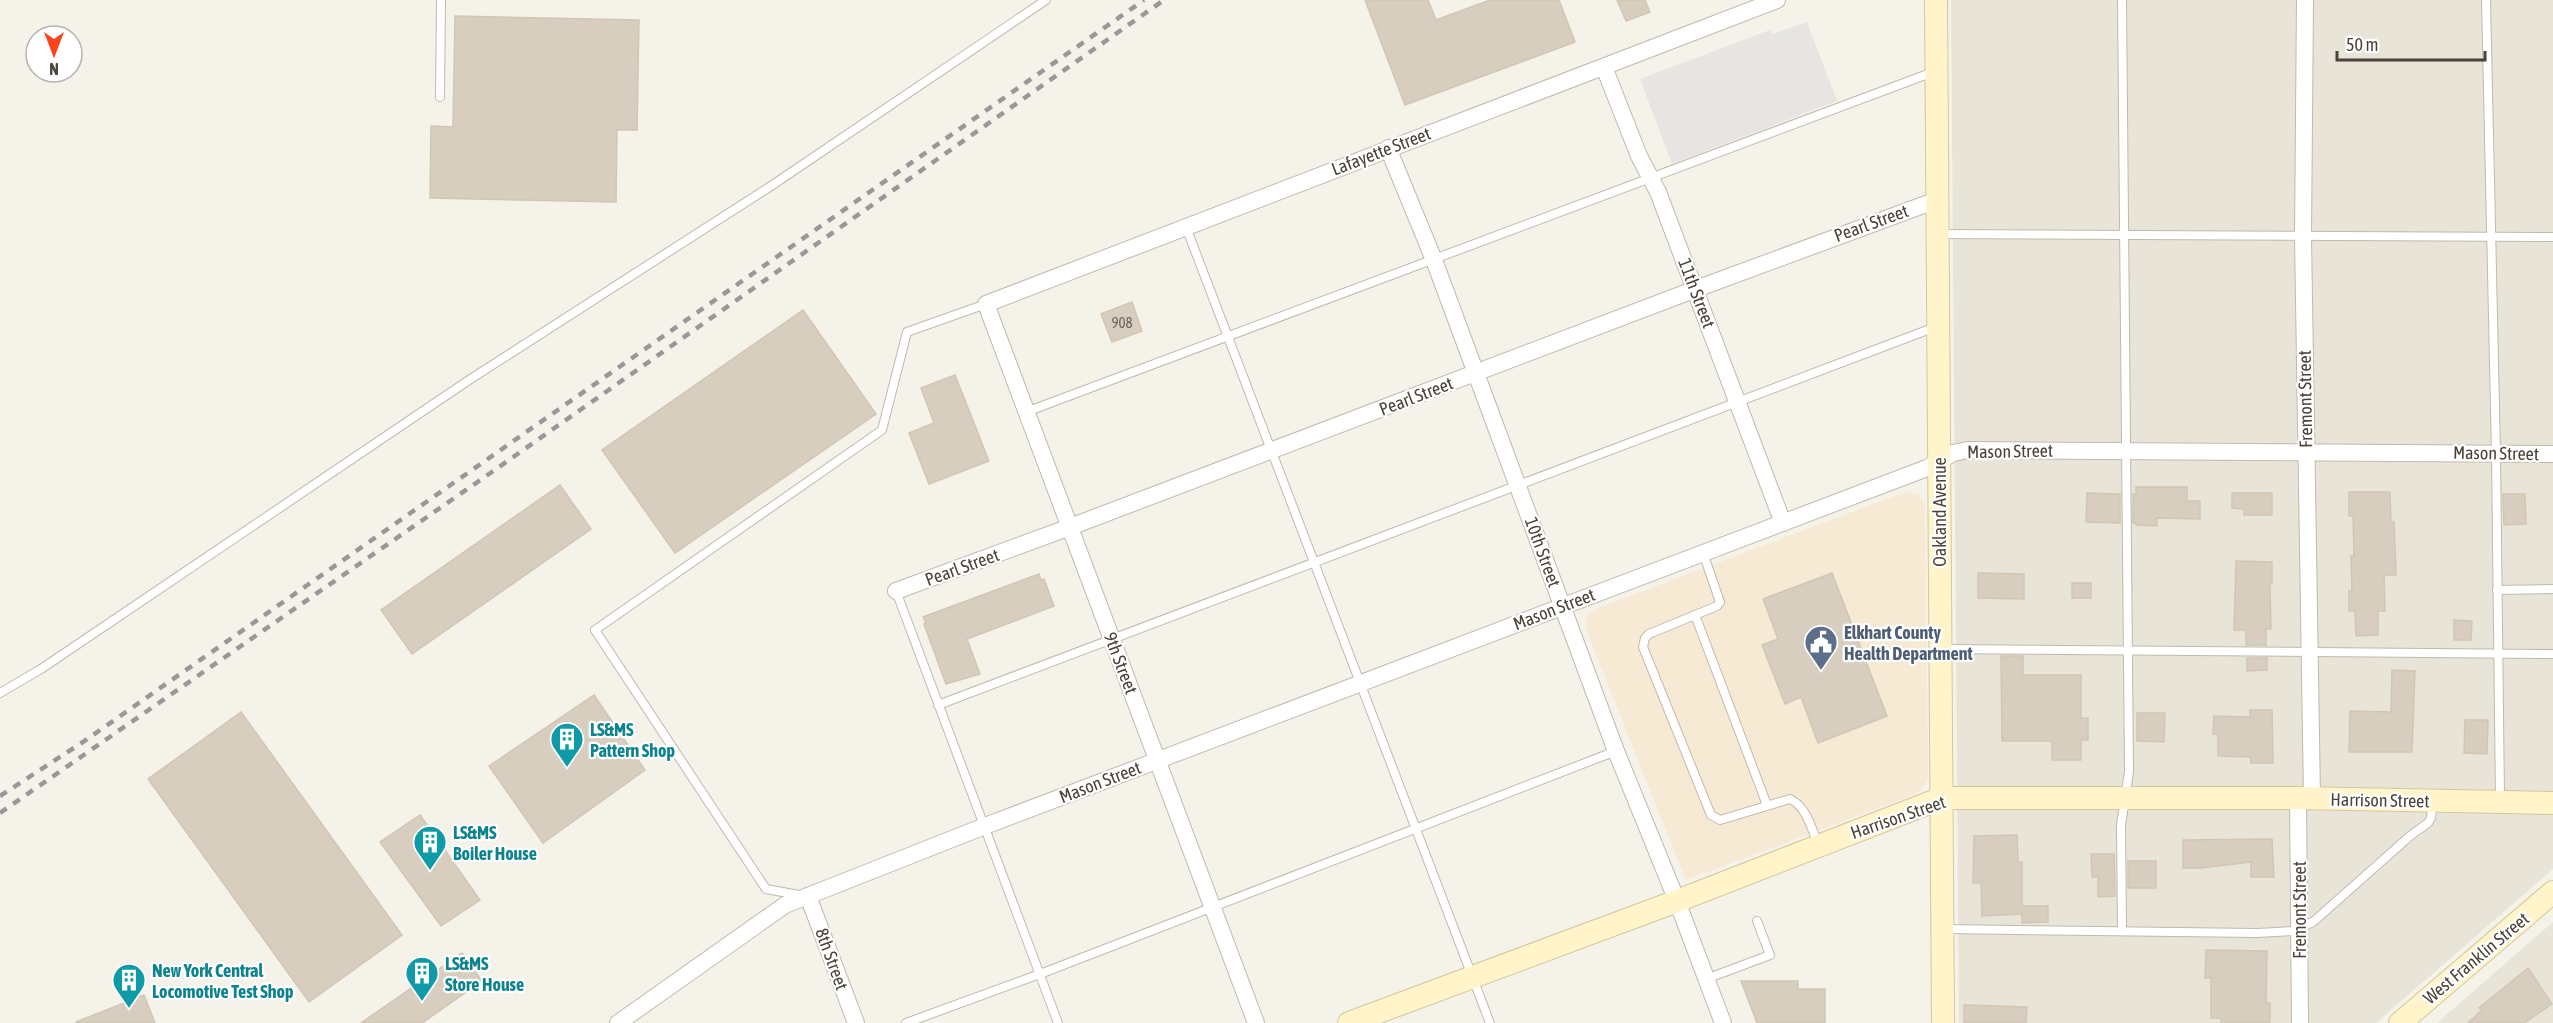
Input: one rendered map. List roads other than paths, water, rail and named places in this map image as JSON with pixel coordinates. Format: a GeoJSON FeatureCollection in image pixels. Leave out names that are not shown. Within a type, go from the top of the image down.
{"type":"FeatureCollection","features":[{"type":"Feature","properties":{"kind":"street","name":"Oakland Avenue"},"geometry":{"type":"LineString","coordinates":[[1936,0],[1942,1023]]}},
{"type":"Feature","properties":{"kind":"street","name":"Fremont Street"},"geometry":{"type":"LineString","coordinates":[[2300,1023],[2300,928],[2309,652],[2303,237],[2305,0]]}},
{"type":"Feature","properties":{"kind":"street","name":"Lafayette Street"},"geometry":{"type":"LineString","coordinates":[[986,304],[1773,1]]}},
{"type":"Feature","properties":{"kind":"street","name":"11th Street"},"geometry":{"type":"LineString","coordinates":[[1604,67],[1639,156],[1658,192],[1783,523]]}},
{"type":"Feature","properties":{"kind":"street","name":"10th Street"},"geometry":{"type":"LineString","coordinates":[[1388,148],[1434,260],[1616,751],[1677,901],[1723,1023]]}},
{"type":"Feature","properties":{"kind":"street","name":"Pearl Street"},"geometry":{"type":"LineString","coordinates":[[896,591],[1937,200]]}},
{"type":"Feature","properties":{"kind":"street","name":"9th Street"},"geometry":{"type":"LineString","coordinates":[[986,304],[1256,1023]]}},
{"type":"Feature","properties":{"kind":"street","name":"Mason Street"},"geometry":{"type":"LineString","coordinates":[[619,1023],[785,905],[985,826],[1927,468],[1939,459],[1968,450],[2553,454]]}},
{"type":"Feature","properties":{"kind":"street","name":"Harrison Street"},"geometry":{"type":"LineString","coordinates":[[1349,1023],[1677,901],[1942,798],[2305,798],[2553,803]]}},
{"type":"Feature","properties":{"kind":"street","name":"West Franklin Street"},"geometry":{"type":"LineString","coordinates":[[2407,1021],[2553,892]]}},
{"type":"Feature","properties":{"kind":"street","name":"8th Street"},"geometry":{"type":"LineString","coordinates":[[808,896],[856,1023]]}},
{"type":"Feature","properties":{"kind":"lane"},"geometry":{"type":"LineString","coordinates":[[440,97],[441,0]]}},
{"type":"Feature","properties":{"kind":"lane"},"geometry":{"type":"LineString","coordinates":[[0,693],[41,669],[469,381],[771,186],[1046,0]]}},
{"type":"Feature","properties":{"kind":"lane"},"geometry":{"type":"LineString","coordinates":[[2122,0],[2129,772],[2121,825],[2122,932]]}},
{"type":"Feature","properties":{"kind":"lane"},"geometry":{"type":"LineString","coordinates":[[2486,0],[2496,453],[2500,802]]}},
{"type":"Feature","properties":{"kind":"lane"},"geometry":{"type":"LineString","coordinates":[[1026,412],[1936,71]]}},
{"type":"Feature","properties":{"kind":"lane"},"geometry":{"type":"LineString","coordinates":[[1186,227],[1490,1023]]}},
{"type":"Feature","properties":{"kind":"lane"},"geometry":{"type":"LineString","coordinates":[[1938,234],[2553,237]]}},
{"type":"Feature","properties":{"kind":"lane"},"geometry":{"type":"LineString","coordinates":[[808,896],[766,889],[595,630],[882,430],[907,332],[986,304]]}},
{"type":"Feature","properties":{"kind":"lane"},"geometry":{"type":"LineString","coordinates":[[938,705],[1938,326]]}},
{"type":"Feature","properties":{"kind":"lane"},"geometry":{"type":"LineString","coordinates":[[1704,553],[1720,602],[1717,606],[1649,634],[1645,638],[1643,647],[1711,815],[1720,820],[1790,799],[1803,809],[1818,846]]}},
{"type":"Feature","properties":{"kind":"lane"},"geometry":{"type":"LineString","coordinates":[[2498,590],[2553,589]]}},
{"type":"Feature","properties":{"kind":"lane"},"geometry":{"type":"LineString","coordinates":[[896,591],[1058,1023]]}},
{"type":"Feature","properties":{"kind":"lane"},"geometry":{"type":"LineString","coordinates":[[1695,615],[1767,805]]}},
{"type":"Feature","properties":{"kind":"lane"},"geometry":{"type":"LineString","coordinates":[[1939,649],[2553,654]]}},
{"type":"Feature","properties":{"kind":"lane"},"geometry":{"type":"LineString","coordinates":[[906,1023],[1040,974],[1616,751]]}},
{"type":"Feature","properties":{"kind":"lane"},"geometry":{"type":"LineString","coordinates":[[1942,929],[2258,933],[2300,928],[2313,922],[2410,836],[2428,823],[2431,818],[2433,801]]}},
{"type":"Feature","properties":{"kind":"lane"},"geometry":{"type":"LineString","coordinates":[[1706,979],[1770,956],[1757,921]]}},
{"type":"Feature","properties":{"kind":"railway"},"geometry":{"type":"LineString","coordinates":[[0,796],[83,742],[1144,0]]}},
{"type":"Feature","properties":{"kind":"railway"},"geometry":{"type":"LineString","coordinates":[[0,813],[489,474],[1164,0]]}},
{"type":"Feature","properties":{"kind":"place","name":"Elkhart County Health Department"},"geometry":{"type":"Point","coordinates":[1821,671]}},
{"type":"Feature","properties":{"kind":"place","name":"LS&MS Pattern Shop"},"geometry":{"type":"Point","coordinates":[567,768]}},
{"type":"Feature","properties":{"kind":"place","name":"LS&MS Boiler House"},"geometry":{"type":"Point","coordinates":[430,871]}},
{"type":"Feature","properties":{"kind":"place","name":"LS&MS Store House"},"geometry":{"type":"Point","coordinates":[422,1002]}},
{"type":"Feature","properties":{"kind":"place","name":"New York Central Locomotive Test Shop"},"geometry":{"type":"Point","coordinates":[129,1009]}}]}
